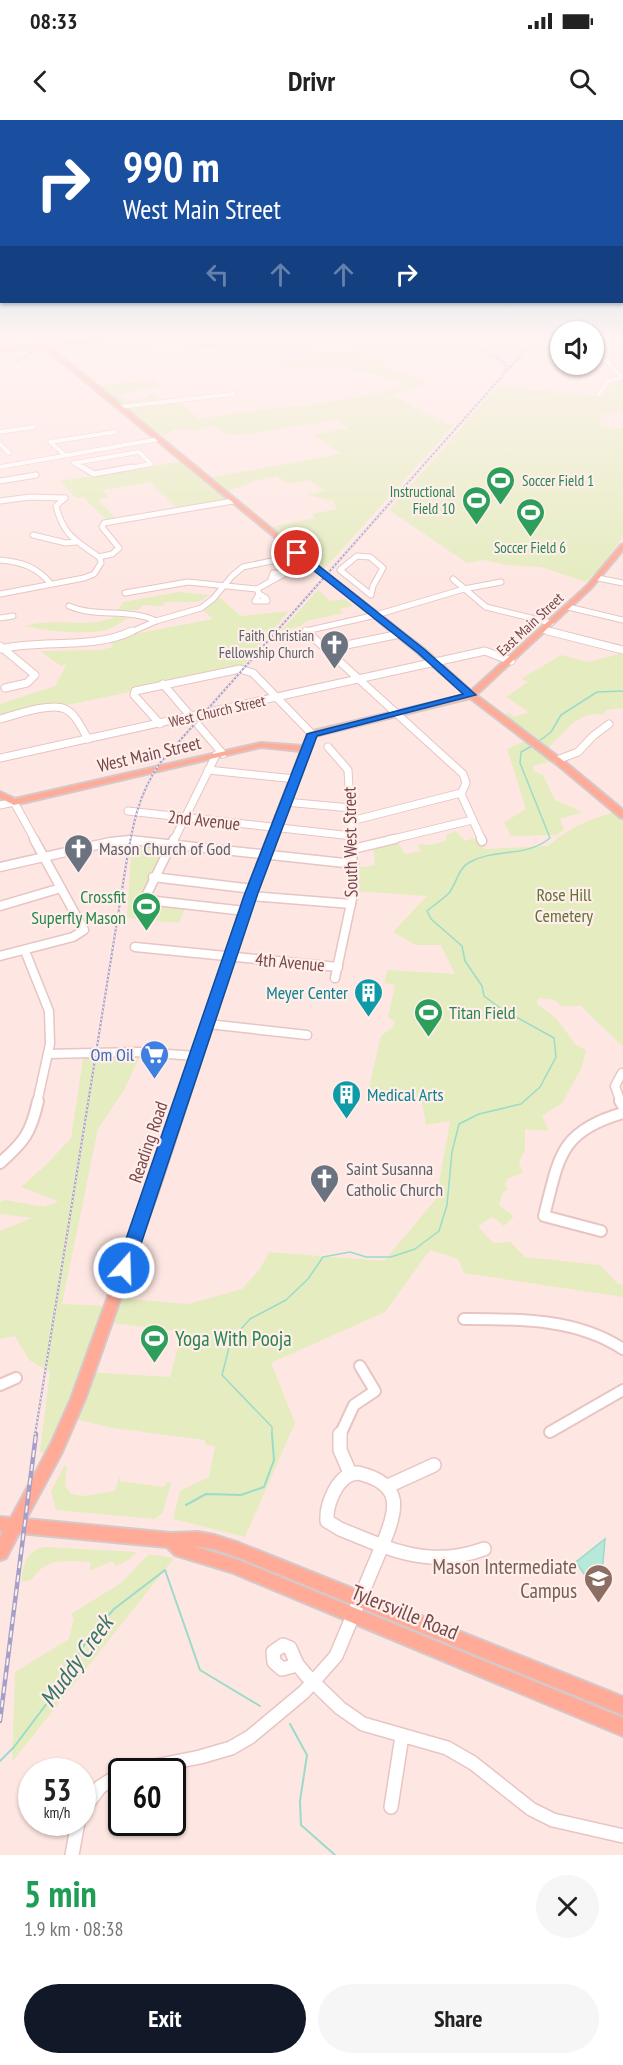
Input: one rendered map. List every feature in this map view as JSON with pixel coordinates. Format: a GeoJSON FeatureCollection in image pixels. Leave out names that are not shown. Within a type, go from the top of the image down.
{"type":"FeatureCollection","features":[{"type":"Feature","properties":{"kind":"main road"},"geometry":{"type":"LineString","coordinates":[[135,420],[400,634],[471,695],[596,790],[623,815]]}},
{"type":"Feature","properties":{"kind":"main road","name":"East Main Street"},"geometry":{"type":"LineString","coordinates":[[471,695],[482,688],[598,578],[623,546]]}},
{"type":"Feature","properties":{"kind":"main road"},"geometry":{"type":"LineString","coordinates":[[459,685],[470,689],[482,688]]}},
{"type":"Feature","properties":{"kind":"main road"},"geometry":{"type":"LineString","coordinates":[[315,733],[471,695]]}},
{"type":"Feature","properties":{"kind":"main road","name":"Reading Road"},"geometry":{"type":"LineString","coordinates":[[0,1553],[4,1528],[57,1447],[78,1399],[265,855],[306,749],[315,733]]}},
{"type":"Feature","properties":{"kind":"main road","name":"West Main Street"},"geometry":{"type":"LineString","coordinates":[[14,802],[267,744],[306,749]]}},
{"type":"Feature","properties":{"kind":"main road"},"geometry":{"type":"LineString","coordinates":[[596,790],[623,807]]}},
{"type":"Feature","properties":{"kind":"main road"},"geometry":{"type":"LineString","coordinates":[[0,795],[14,802]]}},
{"type":"Feature","properties":{"kind":"main road","name":"Tylersville Road"},"geometry":{"type":"LineString","coordinates":[[4,1528],[171,1540],[181,1550],[356,1607],[623,1706]]}},
{"type":"Feature","properties":{"kind":"main road","name":"Tylersville Road"},"geometry":{"type":"LineString","coordinates":[[356,1607],[623,1726]]}},
{"type":"Feature","properties":{"kind":"street"},"geometry":{"type":"LineString","coordinates":[[0,432],[34,427]]}},
{"type":"Feature","properties":{"kind":"street"},"geometry":{"type":"LineString","coordinates":[[65,455],[50,442],[115,432]]}},
{"type":"Feature","properties":{"kind":"street"},"geometry":{"type":"LineString","coordinates":[[0,467],[159,439]]}},
{"type":"Feature","properties":{"kind":"street"},"geometry":{"type":"LineString","coordinates":[[0,444],[9,453]]}},
{"type":"Feature","properties":{"kind":"street"},"geometry":{"type":"LineString","coordinates":[[96,449],[105,457],[139,452],[152,463],[94,474],[74,463],[105,457]]}},
{"type":"Feature","properties":{"kind":"street"},"geometry":{"type":"LineString","coordinates":[[0,481],[36,475]]}},
{"type":"Feature","properties":{"kind":"street"},"geometry":{"type":"LineString","coordinates":[[0,501],[30,497],[65,498],[58,503],[57,509],[64,532],[99,557],[101,563],[94,574],[75,580],[0,594]]}},
{"type":"Feature","properties":{"kind":"street"},"geometry":{"type":"LineString","coordinates":[[99,557],[112,554],[119,548],[102,527],[104,524],[233,501]]}},
{"type":"Feature","properties":{"kind":"street"},"geometry":{"type":"LineString","coordinates":[[33,535],[66,543],[76,542]]}},
{"type":"Feature","properties":{"kind":"street"},"geometry":{"type":"LineString","coordinates":[[1,647],[37,642],[112,639],[156,621],[201,608],[213,600],[243,567],[300,555]]}},
{"type":"Feature","properties":{"kind":"street"},"geometry":{"type":"LineString","coordinates":[[357,556],[370,557],[383,568],[372,586],[371,595],[369,590],[340,570],[357,556]]}},
{"type":"Feature","properties":{"kind":"street"},"geometry":{"type":"LineString","coordinates":[[0,560],[30,565],[41,572],[51,584]]}},
{"type":"Feature","properties":{"kind":"street"},"geometry":{"type":"LineString","coordinates":[[598,578],[623,583]]}},
{"type":"Feature","properties":{"kind":"street"},"geometry":{"type":"LineString","coordinates":[[125,593],[193,582],[258,591],[272,579]]}},
{"type":"Feature","properties":{"kind":"street"},"geometry":{"type":"LineString","coordinates":[[453,579],[486,608],[551,623]]}},
{"type":"Feature","properties":{"kind":"street"},"geometry":{"type":"LineString","coordinates":[[482,841],[461,793],[466,783],[463,774],[306,630],[376,615],[464,589],[501,582]]}},
{"type":"Feature","properties":{"kind":"street"},"geometry":{"type":"LineString","coordinates":[[357,601],[371,595]]}},
{"type":"Feature","properties":{"kind":"street"},"geometry":{"type":"LineString","coordinates":[[69,606],[87,612],[139,613],[156,621]]}},
{"type":"Feature","properties":{"kind":"street"},"geometry":{"type":"LineString","coordinates":[[568,607],[623,620]]}},
{"type":"Feature","properties":{"kind":"street"},"geometry":{"type":"LineString","coordinates":[[0,618],[13,616]]}},
{"type":"Feature","properties":{"kind":"street"},"geometry":{"type":"LineString","coordinates":[[543,630],[623,650]]}},
{"type":"Feature","properties":{"kind":"street"},"geometry":{"type":"LineString","coordinates":[[327,649],[400,634]]}},
{"type":"Feature","properties":{"kind":"street"},"geometry":{"type":"LineString","coordinates":[[1,647],[35,675],[27,683],[4,688]]}},
{"type":"Feature","properties":{"kind":"street","name":"West Church Street"},"geometry":{"type":"LineString","coordinates":[[0,758],[485,651],[511,661]]}},
{"type":"Feature","properties":{"kind":"street"},"geometry":{"type":"LineString","coordinates":[[160,724],[134,695],[135,691],[240,669],[252,672],[315,733]]}},
{"type":"Feature","properties":{"kind":"street"},"geometry":{"type":"LineString","coordinates":[[163,684],[219,755],[208,770],[170,844],[153,878],[147,897],[156,901],[246,911]]}},
{"type":"Feature","properties":{"kind":"street"},"geometry":{"type":"LineString","coordinates":[[0,719],[59,707],[69,713],[88,739]]}},
{"type":"Feature","properties":{"kind":"street"},"geometry":{"type":"LineString","coordinates":[[557,760],[583,750],[595,734],[609,724]]}},
{"type":"Feature","properties":{"kind":"street","name":"South West Street"},"geometry":{"type":"LineString","coordinates":[[328,747],[348,769],[354,864],[351,904],[335,978]]}},
{"type":"Feature","properties":{"kind":"street"},"geometry":{"type":"LineString","coordinates":[[208,770],[295,779]]}},
{"type":"Feature","properties":{"kind":"street"},"geometry":{"type":"LineString","coordinates":[[351,821],[461,793]]}},
{"type":"Feature","properties":{"kind":"street"},"geometry":{"type":"LineString","coordinates":[[0,956],[25,951],[84,932],[14,802]]}},
{"type":"Feature","properties":{"kind":"street","name":"West Main Street"},"geometry":{"type":"LineString","coordinates":[[0,805],[14,802]]}},
{"type":"Feature","properties":{"kind":"street"},"geometry":{"type":"LineString","coordinates":[[285,802],[351,808]]}},
{"type":"Feature","properties":{"kind":"street","name":"2nd Avenue"},"geometry":{"type":"LineString","coordinates":[[128,811],[352,836]]}},
{"type":"Feature","properties":{"kind":"street"},"geometry":{"type":"LineString","coordinates":[[353,849],[472,820]]}},
{"type":"Feature","properties":{"kind":"street"},"geometry":{"type":"LineString","coordinates":[[0,867],[118,841],[170,844],[354,864]]}},
{"type":"Feature","properties":{"kind":"street"},"geometry":{"type":"LineString","coordinates":[[153,878],[252,893],[351,904]]}},
{"type":"Feature","properties":{"kind":"street"},"geometry":{"type":"LineString","coordinates":[[0,906],[61,888]]}},
{"type":"Feature","properties":{"kind":"street","name":"4th Avenue"},"geometry":{"type":"LineString","coordinates":[[135,946],[338,966]]}},
{"type":"Feature","properties":{"kind":"street"},"geometry":{"type":"LineString","coordinates":[[0,1162],[21,1144],[32,1127],[48,1054],[51,1029],[49,1011],[25,951]]}},
{"type":"Feature","properties":{"kind":"street"},"geometry":{"type":"LineString","coordinates":[[208,1024],[307,1035]]}},
{"type":"Feature","properties":{"kind":"street"},"geometry":{"type":"LineString","coordinates":[[48,1054],[142,1052],[197,1056]]}},
{"type":"Feature","properties":{"kind":"street"},"geometry":{"type":"LineString","coordinates":[[622,1073],[617,1079],[615,1088],[623,1106]]}},
{"type":"Feature","properties":{"kind":"street"},"geometry":{"type":"LineString","coordinates":[[601,1231],[544,1216],[564,1152],[574,1137],[587,1126],[623,1113]]}},
{"type":"Feature","properties":{"kind":"street"},"geometry":{"type":"LineString","coordinates":[[464,1318],[534,1320],[594,1333],[623,1349]]}},
{"type":"Feature","properties":{"kind":"street"},"geometry":{"type":"LineString","coordinates":[[350,1473],[340,1450],[340,1434],[354,1405],[375,1390],[360,1366]]}},
{"type":"Feature","properties":{"kind":"street"},"geometry":{"type":"LineString","coordinates":[[0,1385],[16,1378]]}},
{"type":"Feature","properties":{"kind":"street"},"geometry":{"type":"LineString","coordinates":[[550,1432],[623,1390]]}},
{"type":"Feature","properties":{"kind":"street"},"geometry":{"type":"LineString","coordinates":[[387,1486],[434,1465]]}},
{"type":"Feature","properties":{"kind":"street"},"geometry":{"type":"LineString","coordinates":[[186,1759],[226,1751],[239,1744],[314,1682],[337,1654],[382,1546],[396,1508],[394,1496],[387,1486],[362,1474],[350,1473],[343,1479],[326,1511],[326,1518],[336,1527],[382,1546],[411,1557],[438,1560],[459,1558],[484,1549]]}},
{"type":"Feature","properties":{"kind":"street"},"geometry":{"type":"LineString","coordinates":[[297,1665],[359,1722],[452,1750],[544,1816],[582,1828],[623,1836]]}},
{"type":"Feature","properties":{"kind":"street"},"geometry":{"type":"LineString","coordinates":[[391,1807],[402,1736]]}},
{"type":"Feature","properties":{"kind":"street"},"geometry":{"type":"LineString","coordinates":[[96,1792],[108,1782]]}},
{"type":"Feature","properties":{"kind":"street"},"geometry":{"type":"LineString","coordinates":[[72,1855],[74,1836]]}},
{"type":"Feature","properties":{"kind":"green space"},"geometry":{"type":"Polygon","coordinates":[[[135,420],[438,420],[448,425],[456,423],[324,569],[272,527],[315,518],[312,514],[337,509],[333,501],[308,495],[325,491],[309,480],[288,484],[276,476],[227,491],[212,477],[342,454],[313,435],[348,428],[336,420],[241,435],[225,434],[214,426],[194,430],[176,430],[164,436],[153,429],[148,430],[135,420]]]}},
{"type":"Feature","properties":{"kind":"green space"},"geometry":{"type":"Polygon","coordinates":[[[468,420],[600,420],[602,427],[623,428],[623,537],[600,568],[586,582],[541,567],[507,565],[484,560],[467,563],[389,510],[468,420]]]}},
{"type":"Feature","properties":{"kind":"green space"},"geometry":{"type":"Polygon","coordinates":[[[185,461],[233,501],[180,510],[150,482],[102,490],[109,497],[98,500],[118,520],[109,522],[83,497],[76,498],[60,481],[185,461]]]}},
{"type":"Feature","properties":{"kind":"green space"},"geometry":{"type":"Polygon","coordinates":[[[318,590],[330,601],[345,599],[353,606],[339,609],[344,613],[306,621],[301,626],[281,631],[318,590]]]}},
{"type":"Feature","properties":{"kind":"green space"},"geometry":{"type":"Polygon","coordinates":[[[179,592],[210,595],[198,602],[165,602],[162,606],[143,605],[138,610],[118,610],[123,602],[179,592]]]}},
{"type":"Feature","properties":{"kind":"green space"},"geometry":{"type":"Polygon","coordinates":[[[218,596],[241,616],[289,611],[240,669],[0,719],[0,704],[55,686],[67,664],[61,666],[40,651],[100,650],[113,647],[108,639],[213,619],[201,608],[218,596]]]}},
{"type":"Feature","properties":{"kind":"green space"},"geometry":{"type":"Polygon","coordinates":[[[115,617],[128,618],[112,628],[88,632],[66,632],[26,626],[48,622],[93,622],[115,617]]]}},
{"type":"Feature","properties":{"kind":"green space"},"geometry":{"type":"Polygon","coordinates":[[[623,653],[623,710],[619,708],[607,710],[603,715],[594,714],[579,720],[546,751],[557,760],[533,766],[534,771],[543,775],[555,800],[583,812],[560,819],[564,830],[556,835],[511,836],[504,822],[526,809],[507,749],[529,739],[498,716],[509,713],[514,717],[529,712],[506,697],[528,682],[521,679],[561,655],[589,662],[623,653]]]}},
{"type":"Feature","properties":{"kind":"green space","name":"Rose Hill Cemetery"},"geometry":{"type":"Polygon","coordinates":[[[619,811],[623,815],[623,1047],[581,1006],[561,1006],[555,1000],[538,998],[537,1004],[556,1018],[575,1044],[586,1050],[582,1067],[562,1103],[542,1116],[549,1131],[525,1129],[525,1150],[519,1162],[523,1173],[508,1178],[505,1184],[508,1190],[503,1192],[499,1205],[514,1216],[504,1226],[493,1217],[478,1226],[493,1243],[510,1242],[525,1257],[600,1265],[618,1284],[623,1284],[623,1297],[464,1273],[458,1259],[430,1250],[385,1312],[271,1363],[295,1423],[245,1537],[173,1519],[180,1491],[209,1477],[215,1446],[206,1445],[205,1440],[113,1428],[70,1418],[50,1459],[40,1451],[50,1372],[29,1360],[15,1336],[0,1339],[0,1231],[32,1218],[0,1214],[0,1202],[5,1200],[44,1207],[58,1201],[21,1187],[71,1138],[84,1053],[142,1052],[124,1090],[98,1129],[62,1304],[110,1306],[116,1292],[131,1299],[188,1304],[242,1289],[260,1269],[269,1252],[384,1261],[436,1199],[450,1121],[426,1125],[422,1102],[368,1091],[381,1036],[393,1027],[395,1022],[388,1017],[395,985],[384,983],[387,970],[455,974],[441,945],[416,945],[393,932],[427,896],[353,891],[354,868],[375,865],[373,846],[396,840],[405,854],[420,851],[418,844],[430,845],[446,841],[446,835],[456,831],[465,841],[474,838],[486,849],[548,846],[573,828],[619,811]],[[105,1322],[87,1372],[170,1377],[182,1332],[105,1322]]]}},
{"type":"Feature","properties":{"kind":"green space"},"geometry":{"type":"Polygon","coordinates":[[[132,842],[170,844],[146,896],[187,904],[179,923],[127,918],[132,842]]]}},
{"type":"Feature","properties":{"kind":"green space"},"geometry":{"type":"Polygon","coordinates":[[[65,1465],[67,1466],[65,1486],[71,1494],[84,1496],[115,1491],[119,1476],[120,1481],[164,1487],[167,1482],[171,1483],[162,1514],[154,1519],[56,1510],[51,1491],[65,1465]]]}},
{"type":"Feature","properties":{"kind":"green space"},"geometry":{"type":"Polygon","coordinates":[[[45,1547],[136,1552],[130,1559],[116,1566],[112,1561],[90,1571],[90,1562],[51,1563],[37,1572],[31,1580],[21,1582],[27,1559],[34,1551],[45,1547]]]}},
{"type":"Feature","properties":{"kind":"green space"},"geometry":{"type":"Polygon","coordinates":[[[149,1554],[174,1558],[12,1762],[15,1672],[69,1639],[74,1619],[71,1614],[121,1583],[149,1554]]]}},
{"type":"Feature","properties":{"kind":"water"},"geometry":{"type":"Polygon","coordinates":[[[605,1539],[600,1598],[576,1562],[605,1539]]]}},
{"type":"Feature","properties":{"kind":"waterway","name":"Muddy Creek"},"geometry":{"type":"LineString","coordinates":[[538,742],[551,732],[561,715],[597,692],[623,691]]}},
{"type":"Feature","properties":{"kind":"waterway","name":"Muddy Creek"},"geometry":{"type":"LineString","coordinates":[[272,1434],[272,1427],[222,1375],[231,1340],[250,1319],[286,1300],[308,1279],[323,1257],[350,1252],[366,1257],[391,1257],[415,1249],[439,1231],[447,1205],[452,1152],[459,1124],[479,1114],[521,1104],[540,1087],[556,1057],[554,1038],[500,1008],[484,996],[482,986],[465,961],[462,946],[431,919],[427,911],[449,893],[460,872],[470,862],[490,855],[521,851],[550,838],[520,763],[521,752],[532,746]]}},
{"type":"Feature","properties":{"kind":"waterway","name":"Muddy Creek"},"geometry":{"type":"LineString","coordinates":[[186,1505],[206,1494],[241,1495],[264,1487],[274,1460],[272,1434]]}},
{"type":"Feature","properties":{"kind":"waterway","name":"Muddy Creek"},"geometry":{"type":"LineString","coordinates":[[0,1761],[14,1747],[54,1694],[88,1639],[114,1609],[165,1570],[200,1670],[260,1706]]}},
{"type":"Feature","properties":{"kind":"waterway","name":"Muddy Creek"},"geometry":{"type":"LineString","coordinates":[[290,1724],[307,1755],[300,1801],[301,1825],[335,1855]]}},
{"type":"Feature","properties":{"kind":"railway"},"geometry":{"type":"LineString","coordinates":[[35,1435],[128,851],[137,812],[146,787],[160,763],[463,420]]}},
{"type":"Feature","properties":{"kind":"railway"},"geometry":{"type":"LineString","coordinates":[[0,1721],[36,1434]]}},
{"type":"Feature","properties":{"kind":"place","name":"Soccer Field 1"},"geometry":{"type":"Point","coordinates":[501,506]}},
{"type":"Feature","properties":{"kind":"place","name":"Instructional Field 10"},"geometry":{"type":"Point","coordinates":[476,526]}},
{"type":"Feature","properties":{"kind":"place","name":"Soccer Field 6"},"geometry":{"type":"Point","coordinates":[530,538]}},
{"type":"Feature","properties":{"kind":"place","name":"Faith Christian Fellowship Church"},"geometry":{"type":"Point","coordinates":[335,670]}},
{"type":"Feature","properties":{"kind":"place","name":"Mason Church of God"},"geometry":{"type":"Point","coordinates":[78,874]}},
{"type":"Feature","properties":{"kind":"place","name":"Crossfit Superfly Mason"},"geometry":{"type":"Point","coordinates":[147,932]}},
{"type":"Feature","properties":{"kind":"place","name":"Meyer Center"},"geometry":{"type":"Point","coordinates":[369,1018]}},
{"type":"Feature","properties":{"kind":"place","name":"Titan Field"},"geometry":{"type":"Point","coordinates":[428,1038]}},
{"type":"Feature","properties":{"kind":"place","name":"Om Oil"},"geometry":{"type":"Point","coordinates":[155,1080]}},
{"type":"Feature","properties":{"kind":"place","name":"Medical Arts"},"geometry":{"type":"Point","coordinates":[346,1120]}},
{"type":"Feature","properties":{"kind":"place","name":"Saint Susanna Catholic Church"},"geometry":{"type":"Point","coordinates":[325,1204]}},
{"type":"Feature","properties":{"kind":"place","name":"Yoga With Pooja"},"geometry":{"type":"Point","coordinates":[154,1364]}},
{"type":"Feature","properties":{"kind":"place","name":"Mason Intermediate Campus"},"geometry":{"type":"Point","coordinates":[598,1604]}},
{"type":"Feature","properties":{"kind":"route"},"geometry":{"type":"LineString","coordinates":[[124,1268],[251,893],[312,734],[471,695],[421,651],[297,553]]}}]}
